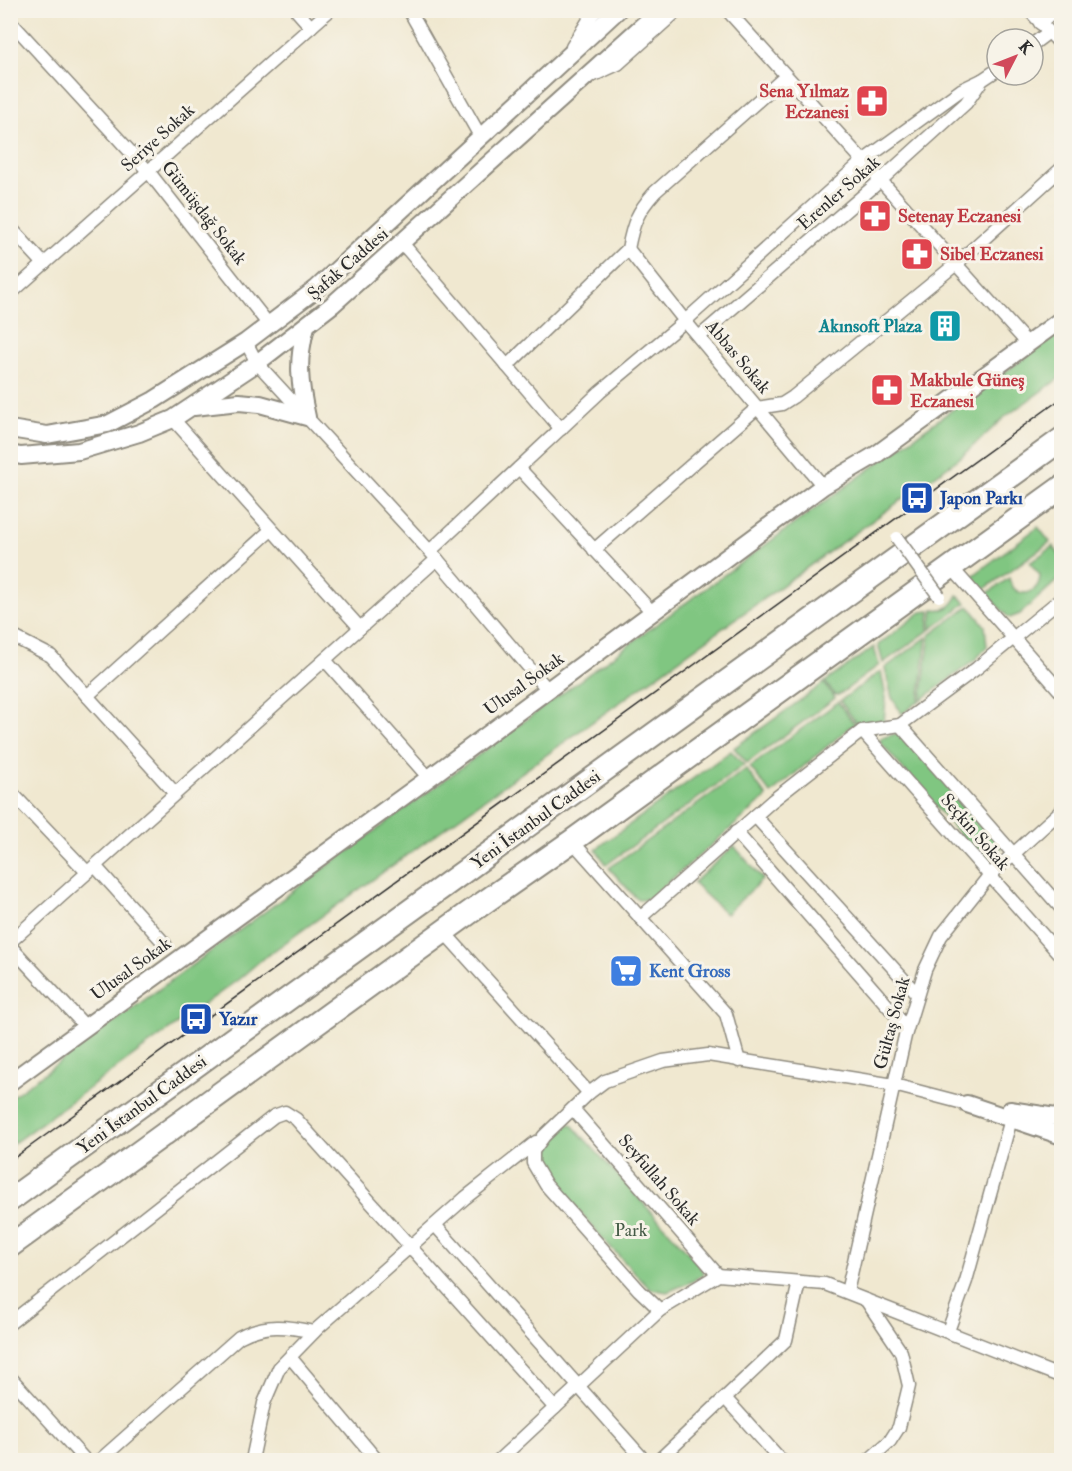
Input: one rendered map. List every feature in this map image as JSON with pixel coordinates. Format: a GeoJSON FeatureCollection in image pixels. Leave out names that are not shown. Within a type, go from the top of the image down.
{"type":"FeatureCollection","features":[{"type":"Feature","properties":{"kind":"highway","name":"Yeni İstanbul Caddesi"},"geometry":{"type":"LineString","coordinates":[[10,1200],[1062,439]]}},
{"type":"Feature","properties":{"kind":"highway","name":"Yeni İstanbul Caddesi"},"geometry":{"type":"LineString","coordinates":[[10,1246],[1062,487]]}},
{"type":"Feature","properties":{"kind":"main road","name":"Şafak Caddesi"},"geometry":{"type":"LineString","coordinates":[[10,429],[47,435],[108,424],[154,400],[246,342],[316,289],[618,10]]}},
{"type":"Feature","properties":{"kind":"main road","name":"Şafak Caddesi"},"geometry":{"type":"LineString","coordinates":[[10,454],[21,456],[79,451],[139,433],[173,419],[257,363],[332,305],[660,10]]}},
{"type":"Feature","properties":{"kind":"main road","name":"Ulusal Sokak"},"geometry":{"type":"LineString","coordinates":[[10,1082],[429,778],[823,486],[877,454],[1062,320]]}},
{"type":"Feature","properties":{"kind":"main road"},"geometry":{"type":"LineString","coordinates":[[190,408],[239,402],[260,404],[307,417],[299,384],[300,349],[306,326]]}},
{"type":"Feature","properties":{"kind":"main road"},"geometry":{"type":"LineString","coordinates":[[967,1104],[1062,1118]]}},
{"type":"Feature","properties":{"kind":"main road"},"geometry":{"type":"LineString","coordinates":[[967,1104],[1062,1136]]}},
{"type":"Feature","properties":{"kind":"street"},"geometry":{"type":"LineString","coordinates":[[296,10],[310,27]]}},
{"type":"Feature","properties":{"kind":"street","name":"Seriye Sokak"},"geometry":{"type":"LineString","coordinates":[[10,294],[330,10]]}},
{"type":"Feature","properties":{"kind":"street"},"geometry":{"type":"LineString","coordinates":[[409,10],[480,136]]}},
{"type":"Feature","properties":{"kind":"street"},"geometry":{"type":"LineString","coordinates":[[565,58],[597,10]]}},
{"type":"Feature","properties":{"kind":"street"},"geometry":{"type":"LineString","coordinates":[[582,81],[618,64],[678,10]]}},
{"type":"Feature","properties":{"kind":"street"},"geometry":{"type":"LineString","coordinates":[[726,10],[1028,344]]}},
{"type":"Feature","properties":{"kind":"street"},"geometry":{"type":"LineString","coordinates":[[1029,10],[1054,35]]}},
{"type":"Feature","properties":{"kind":"street"},"geometry":{"type":"LineString","coordinates":[[1054,35],[1055,10]]}},
{"type":"Feature","properties":{"kind":"street","name":"Gümüşdağ Sokak"},"geometry":{"type":"LineString","coordinates":[[10,21],[148,171],[269,325]]}},
{"type":"Feature","properties":{"kind":"street"},"geometry":{"type":"LineString","coordinates":[[507,366],[628,249],[633,224],[640,209],[671,178],[786,76]]}},
{"type":"Feature","properties":{"kind":"street","name":"Erenler Sokak"},"geometry":{"type":"LineString","coordinates":[[699,337],[880,181],[966,103],[985,78]]}},
{"type":"Feature","properties":{"kind":"street"},"geometry":{"type":"LineString","coordinates":[[85,1026],[10,944],[360,628],[519,468],[600,392],[686,321],[863,162],[961,90],[982,80]]}},
{"type":"Feature","properties":{"kind":"street"},"geometry":{"type":"LineString","coordinates":[[594,550],[757,408],[782,404],[793,397],[956,264],[1062,168]]}},
{"type":"Feature","properties":{"kind":"street"},"geometry":{"type":"LineString","coordinates":[[10,227],[44,264]]}},
{"type":"Feature","properties":{"kind":"street"},"geometry":{"type":"LineString","coordinates":[[402,243],[561,429]]}},
{"type":"Feature","properties":{"kind":"street","name":"Abbas Sokak"},"geometry":{"type":"LineString","coordinates":[[628,249],[823,486]]}},
{"type":"Feature","properties":{"kind":"street"},"geometry":{"type":"LineString","coordinates":[[246,342],[257,363],[433,555],[548,690]]}},
{"type":"Feature","properties":{"kind":"street"},"geometry":{"type":"LineString","coordinates":[[173,419],[360,628]]}},
{"type":"Feature","properties":{"kind":"street"},"geometry":{"type":"LineString","coordinates":[[519,468],[653,613]]}},
{"type":"Feature","properties":{"kind":"street"},"geometry":{"type":"LineString","coordinates":[[87,696],[271,530]]}},
{"type":"Feature","properties":{"kind":"street"},"geometry":{"type":"LineString","coordinates":[[897,538],[939,596]]}},
{"type":"Feature","properties":{"kind":"street"},"geometry":{"type":"LineString","coordinates":[[952,568],[1062,693]]}},
{"type":"Feature","properties":{"kind":"street"},"geometry":{"type":"LineString","coordinates":[[640,918],[772,801],[862,731],[900,725],[1013,639],[1062,598]]}},
{"type":"Feature","properties":{"kind":"street"},"geometry":{"type":"LineString","coordinates":[[10,635],[51,656],[176,793]]}},
{"type":"Feature","properties":{"kind":"street"},"geometry":{"type":"LineString","coordinates":[[325,660],[429,778]]}},
{"type":"Feature","properties":{"kind":"street","name":"Seçkin Sokak"},"geometry":{"type":"LineString","coordinates":[[900,725],[1062,909]]}},
{"type":"Feature","properties":{"kind":"street","name":"Seçkin Sokak"},"geometry":{"type":"LineString","coordinates":[[862,731],[1062,957]]}},
{"type":"Feature","properties":{"kind":"street"},"geometry":{"type":"LineString","coordinates":[[10,791],[165,945]]}},
{"type":"Feature","properties":{"kind":"street","name":"Gültaş Sokak"},"geometry":{"type":"LineString","coordinates":[[847,1292],[907,1028],[924,970],[941,936],[989,876],[1062,810]]}},
{"type":"Feature","properties":{"kind":"street"},"geometry":{"type":"LineString","coordinates":[[755,816],[917,994]]}},
{"type":"Feature","properties":{"kind":"street"},"geometry":{"type":"LineString","coordinates":[[736,832],[907,1028]]}},
{"type":"Feature","properties":{"kind":"street"},"geometry":{"type":"LineString","coordinates":[[572,841],[726,1014],[739,1060]]}},
{"type":"Feature","properties":{"kind":"street"},"geometry":{"type":"LineString","coordinates":[[444,932],[589,1093]]}},
{"type":"Feature","properties":{"kind":"street"},"geometry":{"type":"LineString","coordinates":[[252,1461],[264,1403],[279,1368],[314,1332],[410,1247],[544,1136],[589,1093],[605,1081],[663,1061],[708,1055],[894,1085],[967,1104]]}},
{"type":"Feature","properties":{"kind":"street","name":"Seyfullah Sokak"},"geometry":{"type":"LineString","coordinates":[[573,1108],[718,1275]]}},
{"type":"Feature","properties":{"kind":"street"},"geometry":{"type":"LineString","coordinates":[[10,1323],[279,1113],[285,1112],[296,1119],[555,1408]]}},
{"type":"Feature","properties":{"kind":"street"},"geometry":{"type":"LineString","coordinates":[[948,1331],[966,1281],[1011,1119]]}},
{"type":"Feature","properties":{"kind":"street"},"geometry":{"type":"LineString","coordinates":[[544,1136],[533,1151],[533,1163],[546,1185],[639,1290],[660,1310]]}},
{"type":"Feature","properties":{"kind":"street"},"geometry":{"type":"LineString","coordinates":[[435,1225],[644,1461]]}},
{"type":"Feature","properties":{"kind":"street"},"geometry":{"type":"LineString","coordinates":[[498,1461],[660,1310],[718,1275],[825,1284],[1062,1377]]}},
{"type":"Feature","properties":{"kind":"street"},"geometry":{"type":"LineString","coordinates":[[659,1461],[786,1340],[799,1282]]}},
{"type":"Feature","properties":{"kind":"street"},"geometry":{"type":"LineString","coordinates":[[866,1300],[901,1352],[909,1386],[899,1427],[890,1441],[869,1461]]}},
{"type":"Feature","properties":{"kind":"street"},"geometry":{"type":"LineString","coordinates":[[100,1461],[239,1337],[254,1330],[282,1325],[314,1332]]}},
{"type":"Feature","properties":{"kind":"street"},"geometry":{"type":"LineString","coordinates":[[290,1357],[377,1461]]}},
{"type":"Feature","properties":{"kind":"street"},"geometry":{"type":"LineString","coordinates":[[10,1377],[85,1461]]}},
{"type":"Feature","properties":{"kind":"street"},"geometry":{"type":"LineString","coordinates":[[725,1398],[781,1461]]}},
{"type":"Feature","properties":{"kind":"green space"},"geometry":{"type":"Polygon","coordinates":[[[1061,332],[1061,377],[1005,417],[961,457],[261,960],[239,979],[11,1145],[10,1098],[666,617],[1061,332]]]}},
{"type":"Feature","properties":{"kind":"green space"},"geometry":{"type":"Polygon","coordinates":[[[1038,527],[1050,542],[983,590],[971,577],[1038,527]]]}},
{"type":"Feature","properties":{"kind":"green space"},"geometry":{"type":"Polygon","coordinates":[[[1053,546],[1061,557],[1061,577],[1020,614],[1010,618],[988,593],[1009,578],[1011,585],[1021,593],[1036,588],[1040,575],[1030,563],[1053,546]]]}},
{"type":"Feature","properties":{"kind":"green space"},"geometry":{"type":"Polygon","coordinates":[[[958,595],[966,603],[930,630],[933,609],[948,607],[958,595]]]}},
{"type":"Feature","properties":{"kind":"green space"},"geometry":{"type":"Polygon","coordinates":[[[969,606],[985,626],[987,647],[975,660],[921,700],[930,635],[969,606]]]}},
{"type":"Feature","properties":{"kind":"green space"},"geometry":{"type":"Polygon","coordinates":[[[930,611],[928,631],[883,663],[878,645],[921,612],[930,611]]]}},
{"type":"Feature","properties":{"kind":"green space"},"geometry":{"type":"Polygon","coordinates":[[[927,637],[919,701],[902,714],[892,698],[885,668],[927,637]]]}},
{"type":"Feature","properties":{"kind":"green space"},"geometry":{"type":"Polygon","coordinates":[[[874,647],[879,665],[839,695],[835,695],[825,682],[874,647]]]}},
{"type":"Feature","properties":{"kind":"green space"},"geometry":{"type":"Polygon","coordinates":[[[881,671],[886,698],[884,722],[858,725],[840,701],[881,671]]]}},
{"type":"Feature","properties":{"kind":"green space"},"geometry":{"type":"Polygon","coordinates":[[[824,683],[835,698],[747,763],[734,748],[824,683]]]}},
{"type":"Feature","properties":{"kind":"green space"},"geometry":{"type":"Polygon","coordinates":[[[838,702],[856,726],[850,727],[771,794],[750,767],[838,702]]]}},
{"type":"Feature","properties":{"kind":"green space"},"geometry":{"type":"Polygon","coordinates":[[[902,734],[1003,846],[984,863],[880,742],[881,738],[902,734]]]}},
{"type":"Feature","properties":{"kind":"green space"},"geometry":{"type":"Polygon","coordinates":[[[731,751],[744,765],[606,865],[596,849],[731,751]]]}},
{"type":"Feature","properties":{"kind":"green space"},"geometry":{"type":"Polygon","coordinates":[[[746,769],[767,797],[650,898],[642,900],[636,898],[609,868],[746,769]]]}},
{"type":"Feature","properties":{"kind":"green space"},"geometry":{"type":"Polygon","coordinates":[[[734,846],[763,879],[726,914],[693,883],[734,846]]]}},
{"type":"Feature","properties":{"kind":"green space","name":"Park"},"geometry":{"type":"Polygon","coordinates":[[[571,1124],[696,1261],[704,1273],[693,1281],[667,1292],[650,1289],[602,1238],[542,1167],[543,1153],[549,1140],[558,1130],[571,1124]]]}},
{"type":"Feature","properties":{"kind":"tram line"},"geometry":{"type":"LineString","coordinates":[[10,1161],[1062,398]]}},
{"type":"Feature","properties":{"kind":"place","name":"Sena Yılmaz Eczanesi"},"geometry":{"type":"Point","coordinates":[872,101]}},
{"type":"Feature","properties":{"kind":"place","name":"Setenay Eczanesi"},"geometry":{"type":"Point","coordinates":[875,216]}},
{"type":"Feature","properties":{"kind":"place","name":"Sibel Eczanesi"},"geometry":{"type":"Point","coordinates":[917,254]}},
{"type":"Feature","properties":{"kind":"place","name":"Akınsoft Plaza"},"geometry":{"type":"Point","coordinates":[945,326]}},
{"type":"Feature","properties":{"kind":"place","name":"Makbule Güneş Eczanesi"},"geometry":{"type":"Point","coordinates":[887,390]}},
{"type":"Feature","properties":{"kind":"place","name":"Japon Parkı"},"geometry":{"type":"Point","coordinates":[917,498]}},
{"type":"Feature","properties":{"kind":"place","name":"Kent Gross"},"geometry":{"type":"Point","coordinates":[626,971]}},
{"type":"Feature","properties":{"kind":"place","name":"Yazır"},"geometry":{"type":"Point","coordinates":[196,1019]}}]}
